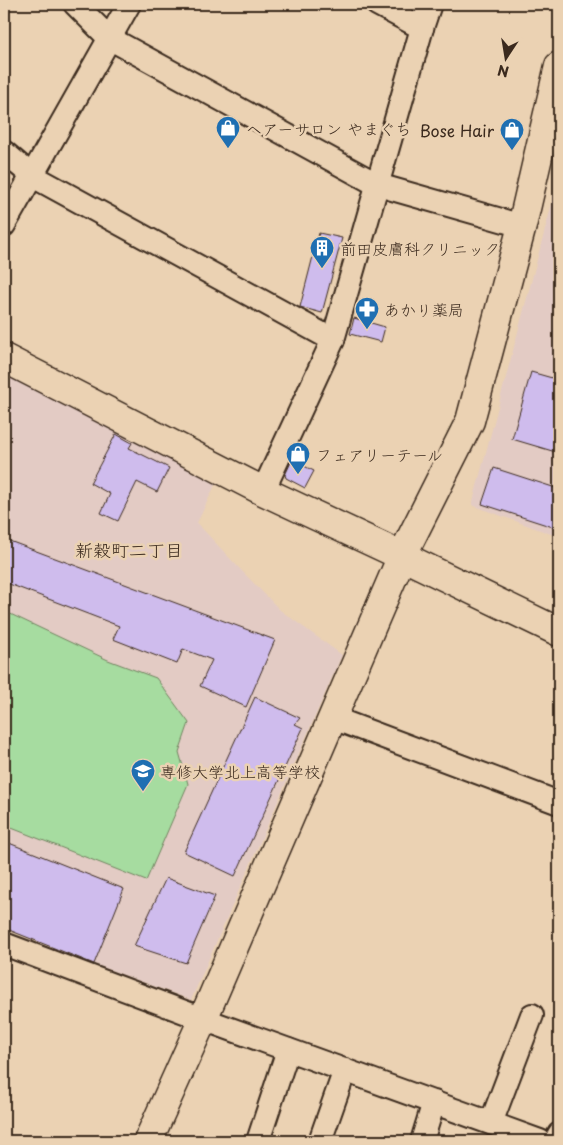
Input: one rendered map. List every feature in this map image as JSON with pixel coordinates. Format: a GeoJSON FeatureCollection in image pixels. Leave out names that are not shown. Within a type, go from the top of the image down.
{"type":"FeatureCollection","features":[{"type":"Feature","properties":{"kind":"street"},"geometry":{"type":"LineString","coordinates":[[75,4],[109,38],[378,185],[522,226]]}},
{"type":"Feature","properties":{"kind":"street"},"geometry":{"type":"LineString","coordinates":[[4,225],[129,4]]}},
{"type":"Feature","properties":{"kind":"street"},"geometry":{"type":"LineString","coordinates":[[377,4],[422,28]]}},
{"type":"Feature","properties":{"kind":"street"},"geometry":{"type":"LineString","coordinates":[[263,491],[333,340],[430,4]]}},
{"type":"Feature","properties":{"kind":"street"},"geometry":{"type":"LineString","coordinates":[[148,1141],[203,1019],[402,556],[470,422],[522,226],[559,66]]}},
{"type":"Feature","properties":{"kind":"street"},"geometry":{"type":"LineString","coordinates":[[4,152],[31,175],[333,340]]}},
{"type":"Feature","properties":{"kind":"street"},"geometry":{"type":"LineString","coordinates":[[4,358],[263,491],[559,632]]}},
{"type":"Feature","properties":{"kind":"street"},"geometry":{"type":"LineString","coordinates":[[333,718],[559,803]]}},
{"type":"Feature","properties":{"kind":"street"},"geometry":{"type":"LineString","coordinates":[[4,944],[203,1019],[540,1141]]}},
{"type":"Feature","properties":{"kind":"street"},"geometry":{"type":"LineString","coordinates":[[491,1123],[532,1015]]}},
{"type":"Feature","properties":{"kind":"street"},"geometry":{"type":"LineString","coordinates":[[258,1141],[288,1050]]}},
{"type":"Feature","properties":{"kind":"street"},"geometry":{"type":"LineString","coordinates":[[320,1141],[345,1070]]}},
{"type":"Feature","properties":{"kind":"street"},"geometry":{"type":"LineString","coordinates":[[422,1141],[434,1102]]}},
{"type":"Feature","properties":{"kind":"street"},"geometry":{"type":"LineString","coordinates":[[556,1141],[559,1134]]}},
{"type":"Feature","properties":{"kind":"shaded area"},"geometry":{"type":"Polygon","coordinates":[[[559,177],[559,537],[472,505],[559,177]]]}},
{"type":"Feature","properties":{"kind":"shaded area","name":"専修大学北上高等学校"},"geometry":{"type":"Polygon","coordinates":[[[4,368],[217,481],[197,523],[280,610],[342,655],[191,1000],[4,928],[4,368]]]}},
{"type":"Feature","properties":{"kind":"green space"},"geometry":{"type":"Polygon","coordinates":[[[4,611],[108,660],[156,678],[189,723],[179,752],[188,784],[146,881],[4,825],[4,611]]]}},
{"type":"Feature","properties":{"kind":"building","name":"前田皮膚科クリニック"},"geometry":{"type":"Polygon","coordinates":[[[319,233],[342,238],[322,313],[300,307],[319,233]]]}},
{"type":"Feature","properties":{"kind":"building","name":"あかり薬局"},"geometry":{"type":"Polygon","coordinates":[[[354,318],[385,327],[381,342],[350,334],[354,318]]]}},
{"type":"Feature","properties":{"kind":"building"},"geometry":{"type":"Polygon","coordinates":[[[531,372],[559,380],[559,453],[512,439],[531,372]]]}},
{"type":"Feature","properties":{"kind":"building"},"geometry":{"type":"Polygon","coordinates":[[[116,434],[132,443],[129,448],[169,468],[157,492],[137,482],[118,521],[101,513],[110,494],[90,483],[116,434]]]}},
{"type":"Feature","properties":{"kind":"building","name":"フェアリーテール"},"geometry":{"type":"Polygon","coordinates":[[[292,460],[314,471],[305,488],[286,478],[285,475],[292,460]]]}},
{"type":"Feature","properties":{"kind":"building"},"geometry":{"type":"Polygon","coordinates":[[[494,468],[559,489],[559,529],[482,504],[494,468]]]}},
{"type":"Feature","properties":{"kind":"building"},"geometry":{"type":"Polygon","coordinates":[[[4,539],[275,640],[246,707],[200,686],[212,660],[183,649],[177,664],[113,639],[119,626],[4,582],[4,539]]]}},
{"type":"Feature","properties":{"kind":"building"},"geometry":{"type":"Polygon","coordinates":[[[255,697],[300,718],[295,724],[303,728],[235,876],[184,852],[255,697]]]}},
{"type":"Feature","properties":{"kind":"building"},"geometry":{"type":"Polygon","coordinates":[[[4,841],[124,889],[94,964],[4,928],[4,841]]]}},
{"type":"Feature","properties":{"kind":"building"},"geometry":{"type":"Polygon","coordinates":[[[166,878],[215,896],[186,963],[134,946],[166,878]]]}},
{"type":"Feature","properties":{"kind":"place","name":"ヘアーサロン やまぐち"},"geometry":{"type":"Point","coordinates":[228,149]}},
{"type":"Feature","properties":{"kind":"place","name":"Bose Hair"},"geometry":{"type":"Point","coordinates":[512,151]}},
{"type":"Feature","properties":{"kind":"place","name":"前田皮膚科クリニック"},"geometry":{"type":"Point","coordinates":[322,269]}},
{"type":"Feature","properties":{"kind":"place","name":"あかり薬局"},"geometry":{"type":"Point","coordinates":[367,330]}},
{"type":"Feature","properties":{"kind":"place","name":"フェアリーテール"},"geometry":{"type":"Point","coordinates":[298,475]}},
{"type":"Feature","properties":{"kind":"place","name":"専修大学北上高等学校"},"geometry":{"type":"Point","coordinates":[143,792]}},
{"type":"Feature","properties":{"kind":"district","name":"新穀町二丁目"},"geometry":{"type":"Point","coordinates":[129,549]}}]}
